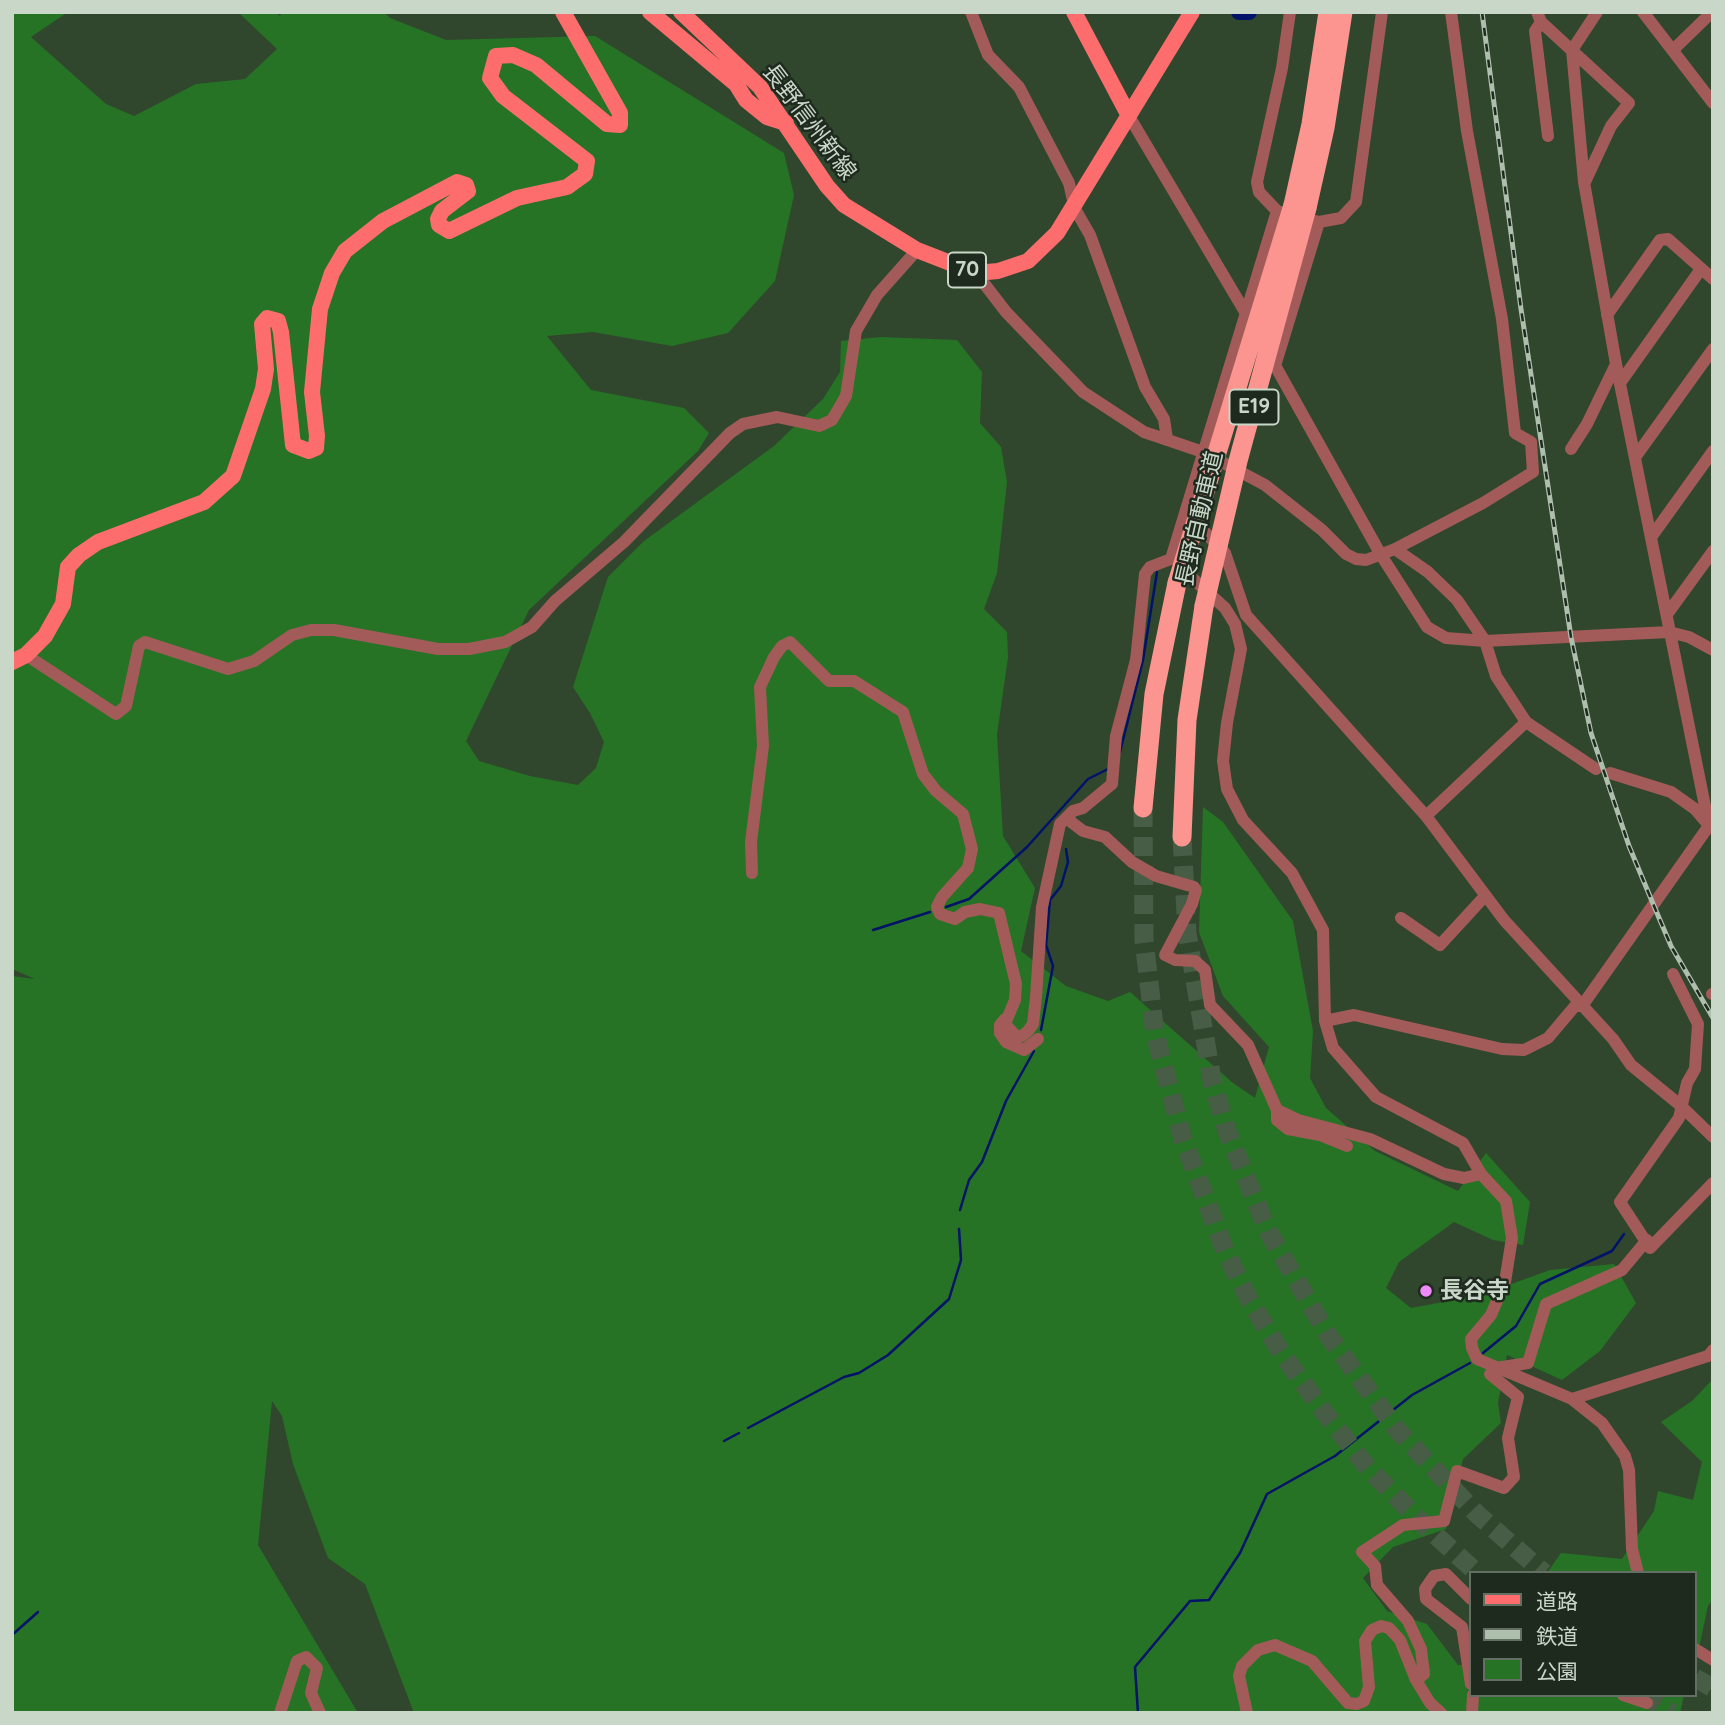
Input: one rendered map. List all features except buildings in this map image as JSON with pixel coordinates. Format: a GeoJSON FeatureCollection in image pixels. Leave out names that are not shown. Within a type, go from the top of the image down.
{"type":"FeatureCollection","features":[{"type":"Feature","properties":{"kind":"highway","name":"長野自動車道"},"geometry":{"type":"LineString","coordinates":[[1182,837],[1187,720],[1205,606],[1299,212],[1328,12]]}},
{"type":"Feature","properties":{"kind":"highway","name":"長野自動車道"},"geometry":{"type":"LineString","coordinates":[[1143,808],[1154,694],[1177,583],[1299,212],[1327,115],[1342,12]]}},
{"type":"Feature","properties":{"kind":"main road"},"geometry":{"type":"LineString","coordinates":[[19,658],[45,636],[63,604],[68,567],[79,555],[98,542],[204,502],[233,476],[262,389],[266,369],[262,324],[267,318],[278,321],[281,332],[293,445],[309,451],[316,448],[312,392],[320,309],[332,273],[345,251],[383,221],[452,183],[466,185],[468,191],[442,211],[438,219],[439,225],[449,231],[517,198],[567,187],[585,174],[587,161],[503,96],[491,78],[496,56],[513,55],[536,65],[607,124],[620,125],[620,113],[563,12]]}},
{"type":"Feature","properties":{"kind":"main road"},"geometry":{"type":"LineString","coordinates":[[650,12],[736,84],[746,100],[767,117],[786,123]]}},
{"type":"Feature","properties":{"kind":"main road","name":"長野信州新線"},"geometry":{"type":"LineString","coordinates":[[681,12],[760,88],[827,186],[844,205],[917,250],[976,273]]}},
{"type":"Feature","properties":{"kind":"main road"},"geometry":{"type":"LineString","coordinates":[[1074,12],[1129,116]]}},
{"type":"Feature","properties":{"kind":"main road"},"geometry":{"type":"LineString","coordinates":[[1129,116],[1192,12]]}},
{"type":"Feature","properties":{"kind":"main road","name":"70"},"geometry":{"type":"LineString","coordinates":[[976,273],[998,271],[1028,261],[1041,251],[1074,209],[1129,116]]}},
{"type":"Feature","properties":{"kind":"street"},"geometry":{"type":"LineString","coordinates":[[971,12],[988,55],[1019,87],[1058,159],[1074,196],[1074,209],[1090,235],[1145,387],[1164,419],[1167,439]]}},
{"type":"Feature","properties":{"kind":"street"},"geometry":{"type":"LineString","coordinates":[[1290,12],[1282,68],[1257,182],[1267,203],[1299,212],[1341,218],[1348,215],[1356,202],[1382,12]]}},
{"type":"Feature","properties":{"kind":"street"},"geometry":{"type":"LineString","coordinates":[[976,273],[1006,312],[1083,391],[1144,432],[1203,452],[1265,485],[1322,530],[1346,554],[1366,560],[1381,555],[1483,503],[1533,472],[1531,442],[1516,433],[1502,319],[1474,170],[1451,12]]}},
{"type":"Feature","properties":{"kind":"street"},"geometry":{"type":"LineString","coordinates":[[1582,1006],[1711,825],[1616,364],[1584,182],[1572,50],[1597,12]]}},
{"type":"Feature","properties":{"kind":"street"},"geometry":{"type":"LineString","coordinates":[[1643,12],[1713,103]]}},
{"type":"Feature","properties":{"kind":"street"},"geometry":{"type":"LineString","coordinates":[[1673,50],[1712,12]]}},
{"type":"Feature","properties":{"kind":"street"},"geometry":{"type":"LineString","coordinates":[[1548,136],[1535,31],[1539,17],[1629,103],[1611,126],[1584,182]]}},
{"type":"Feature","properties":{"kind":"street"},"geometry":{"type":"LineString","coordinates":[[1129,116],[1246,314],[1381,555],[1427,627],[1446,638],[1485,641],[1670,632],[1689,637],[1712,649]]}},
{"type":"Feature","properties":{"kind":"street"},"geometry":{"type":"LineString","coordinates":[[1171,559],[1246,314],[1299,212]]}},
{"type":"Feature","properties":{"kind":"street"},"geometry":{"type":"LineString","coordinates":[[1275,366],[1299,212]]}},
{"type":"Feature","properties":{"kind":"street"},"geometry":{"type":"LineString","coordinates":[[1608,315],[1660,240],[1668,239],[1713,279]]}},
{"type":"Feature","properties":{"kind":"street"},"geometry":{"type":"LineString","coordinates":[[19,658],[116,714],[127,706],[139,646],[145,642],[228,669],[254,661],[292,635],[311,630],[334,630],[438,649],[469,649],[512,639],[528,630],[555,601],[624,542],[730,433],[743,424],[777,417],[818,426],[832,420],[846,396],[856,331],[877,295],[917,250]]}},
{"type":"Feature","properties":{"kind":"street"},"geometry":{"type":"LineString","coordinates":[[1620,383],[1701,269]]}},
{"type":"Feature","properties":{"kind":"street"},"geometry":{"type":"LineString","coordinates":[[1636,456],[1713,349]]}},
{"type":"Feature","properties":{"kind":"street"},"geometry":{"type":"LineString","coordinates":[[1571,449],[1587,424],[1616,364]]}},
{"type":"Feature","properties":{"kind":"street"},"geometry":{"type":"LineString","coordinates":[[1652,536],[1710,459]]}},
{"type":"Feature","properties":{"kind":"street"},"geometry":{"type":"LineString","coordinates":[[1184,511],[1225,553],[1246,615],[1426,816],[1485,896],[1631,1065],[1680,1105],[1713,1137]]}},
{"type":"Feature","properties":{"kind":"street"},"geometry":{"type":"LineString","coordinates":[[1395,549],[1428,572],[1457,600],[1485,641],[1496,676],[1526,722],[1596,769]]}},
{"type":"Feature","properties":{"kind":"street"},"geometry":{"type":"LineString","coordinates":[[1668,612],[1713,551]]}},
{"type":"Feature","properties":{"kind":"street"},"geometry":{"type":"LineString","coordinates":[[752,873],[751,842],[763,746],[760,687],[774,657],[782,646],[790,642],[829,681],[854,681],[903,712],[923,774],[936,791],[963,814],[972,849],[968,868],[942,897],[937,907],[940,914],[955,919],[965,912],[981,909],[999,913],[1016,984],[1016,1000],[1005,1024],[1017,1035],[1023,1036],[1033,1024],[1042,907],[1060,824],[1112,784],[1116,736],[1136,660],[1145,574],[1150,567],[1171,559]]}},
{"type":"Feature","properties":{"kind":"street"},"geometry":{"type":"LineString","coordinates":[[1171,559],[1225,608],[1234,624],[1241,649],[1223,761],[1227,789],[1243,820],[1293,873],[1323,930],[1325,1021],[1333,1048],[1376,1097],[1419,1122],[1459,1140],[1481,1174],[1506,1201],[1512,1238],[1505,1282],[1490,1315],[1471,1339],[1477,1359],[1572,1399],[1602,1423],[1625,1456],[1631,1494],[1632,1549],[1638,1571]]}},
{"type":"Feature","properties":{"kind":"street"},"geometry":{"type":"LineString","coordinates":[[1426,816],[1526,722]]}},
{"type":"Feature","properties":{"kind":"street"},"geometry":{"type":"LineString","coordinates":[[1610,773],[1671,792],[1695,809],[1711,825]]}},
{"type":"Feature","properties":{"kind":"street"},"geometry":{"type":"LineString","coordinates":[[1066,818],[1083,831],[1105,837],[1132,862],[1156,876],[1194,887],[1196,890],[1192,904],[1165,956],[1175,960],[1195,961],[1205,970],[1210,1005],[1248,1045],[1277,1110],[1277,1120],[1287,1129],[1320,1135],[1346,1146]]}},
{"type":"Feature","properties":{"kind":"street"},"geometry":{"type":"LineString","coordinates":[[1401,918],[1440,945],[1485,896]]}},
{"type":"Feature","properties":{"kind":"street"},"geometry":{"type":"LineString","coordinates":[[1673,974],[1698,1024],[1695,1069],[1680,1105],[1679,1118],[1620,1202],[1650,1248],[1713,1183]]}},
{"type":"Feature","properties":{"kind":"street"},"geometry":{"type":"LineString","coordinates":[[1325,1021],[1354,1015],[1502,1049],[1524,1050],[1548,1038],[1575,1006],[1582,1006]]}},
{"type":"Feature","properties":{"kind":"street"},"geometry":{"type":"LineString","coordinates":[[1006,1019],[1002,1020],[1000,1033],[1006,1042],[1024,1050],[1038,1039]]}},
{"type":"Feature","properties":{"kind":"street"},"geometry":{"type":"LineString","coordinates":[[1277,1110],[1298,1120],[1370,1139],[1444,1174],[1464,1178],[1481,1174]]}},
{"type":"Feature","properties":{"kind":"street"},"geometry":{"type":"LineString","coordinates":[[1416,1680],[1424,1674],[1421,1649],[1408,1622],[1377,1586],[1375,1566],[1362,1552],[1403,1525],[1444,1521],[1457,1471],[1504,1488],[1514,1477],[1508,1438],[1518,1396],[1490,1374],[1496,1368],[1528,1363],[1546,1304],[1622,1270],[1647,1240]]}},
{"type":"Feature","properties":{"kind":"street"},"geometry":{"type":"LineString","coordinates":[[1572,1399],[1708,1356],[1713,1350]]}},
{"type":"Feature","properties":{"kind":"street"},"geometry":{"type":"LineString","coordinates":[[1470,1598],[1446,1574],[1434,1576],[1425,1588],[1426,1599],[1462,1627],[1470,1678]]}},
{"type":"Feature","properties":{"kind":"street"},"geometry":{"type":"LineString","coordinates":[[1247,1713],[1239,1676],[1242,1666],[1258,1650],[1275,1645],[1312,1661],[1342,1698],[1357,1704],[1364,1701],[1369,1687],[1365,1641],[1372,1630],[1385,1626],[1400,1640],[1416,1680],[1430,1703],[1441,1713]]}},
{"type":"Feature","properties":{"kind":"street"},"geometry":{"type":"LineString","coordinates":[[280,1713],[297,1661],[306,1657],[317,1668],[311,1693],[320,1713]]}},
{"type":"Feature","properties":{"kind":"street"},"geometry":{"type":"LineString","coordinates":[[1629,1697],[1648,1704]]}},
{"type":"Feature","properties":{"kind":"green space"},"geometry":{"type":"Polygon","coordinates":[[[12,12],[68,12],[31,37],[106,104],[134,116],[196,84],[245,79],[277,49],[238,12],[275,12],[280,16],[282,12],[384,12],[390,18],[446,40],[595,36],[784,153],[794,195],[775,281],[728,333],[672,346],[593,332],[547,336],[591,390],[684,408],[709,433],[698,451],[529,610],[466,741],[479,761],[530,776],[578,785],[596,768],[604,742],[573,687],[608,577],[644,541],[774,446],[823,399],[840,372],[841,341],[881,337],[957,340],[982,372],[980,423],[1001,447],[1007,482],[997,573],[984,609],[1007,632],[1008,657],[997,735],[1003,836],[1035,888],[1021,951],[1066,986],[1108,1001],[1130,992],[1233,1083],[1255,1098],[1269,1047],[1223,996],[1199,932],[1203,807],[1223,822],[1293,921],[1313,1031],[1310,1078],[1326,1108],[1375,1151],[1458,1191],[1486,1153],[1530,1202],[1523,1245],[1493,1240],[1454,1222],[1399,1262],[1386,1288],[1411,1308],[1481,1295],[1550,1270],[1614,1264],[1636,1303],[1600,1351],[1562,1380],[1507,1355],[1498,1403],[1501,1423],[1463,1459],[1446,1529],[1393,1547],[1363,1578],[1387,1611],[1427,1624],[1458,1665],[1470,1664],[1470,1697],[1684,1697],[1680,1713],[414,1713],[365,1584],[328,1558],[293,1464],[282,1416],[272,1401],[258,1545],[358,1713],[12,1713],[12,976],[35,979],[12,969],[12,12]]]}},
{"type":"Feature","properties":{"kind":"green space"},"geometry":{"type":"Polygon","coordinates":[[[1713,1379],[1713,1599],[1708,1606],[1697,1657],[1697,1571],[1548,1571],[1561,1553],[1622,1559],[1654,1511],[1658,1491],[1693,1500],[1702,1462],[1661,1422],[1692,1401],[1713,1379]]]}},
{"type":"Feature","properties":{"kind":"waterway"},"geometry":{"type":"LineString","coordinates":[[1239,12],[1249,12]]}},
{"type":"Feature","properties":{"kind":"waterway"},"geometry":{"type":"LineString","coordinates":[[1120,752],[1143,660],[1157,572]]}},
{"type":"Feature","properties":{"kind":"waterway"},"geometry":{"type":"LineString","coordinates":[[946,907],[969,899],[1027,847],[1088,779],[1108,769]]}},
{"type":"Feature","properties":{"kind":"waterway"},"geometry":{"type":"LineString","coordinates":[[1041,1030],[1053,966],[1046,945],[1050,900],[1061,886],[1068,862],[1066,849]]}},
{"type":"Feature","properties":{"kind":"waterway"},"geometry":{"type":"LineString","coordinates":[[873,930],[930,912]]}},
{"type":"Feature","properties":{"kind":"waterway"},"geometry":{"type":"LineString","coordinates":[[960,1210],[969,1180],[982,1162],[1006,1101],[1034,1051]]}},
{"type":"Feature","properties":{"kind":"waterway"},"geometry":{"type":"LineString","coordinates":[[748,1428],[844,1377],[859,1373],[888,1355],[949,1299],[961,1260],[959,1229]]}},
{"type":"Feature","properties":{"kind":"waterway"},"geometry":{"type":"LineString","coordinates":[[1483,1353],[1516,1326],[1540,1284],[1612,1251],[1624,1234]]}},
{"type":"Feature","properties":{"kind":"waterway"},"geometry":{"type":"LineString","coordinates":[[1138,1713],[1135,1667],[1190,1601],[1209,1600],[1240,1553],[1267,1494],[1335,1456],[1412,1395],[1470,1363]]}},
{"type":"Feature","properties":{"kind":"waterway"},"geometry":{"type":"LineString","coordinates":[[724,1441],[739,1433]]}},
{"type":"Feature","properties":{"kind":"waterway"},"geometry":{"type":"LineString","coordinates":[[12,1635],[38,1612]]}},
{"type":"Feature","properties":{"kind":"tunnel"},"geometry":{"type":"LineString","coordinates":[[1143,808],[1144,940],[1155,1034],[1183,1139],[1226,1253],[1250,1301],[1281,1352],[1324,1412],[1368,1468],[1475,1571]]}},
{"type":"Feature","properties":{"kind":"tunnel"},"geometry":{"type":"LineString","coordinates":[[1182,837],[1187,933],[1212,1080],[1227,1131],[1268,1231],[1328,1335],[1398,1431],[1478,1515],[1542,1571]]}},
{"type":"Feature","properties":{"kind":"tunnel"},"geometry":{"type":"LineString","coordinates":[[1697,1679],[1713,1688]]}},
{"type":"Feature","properties":{"kind":"tunnel"},"geometry":{"type":"LineString","coordinates":[[1646,1697],[1672,1713]]}},
{"type":"Feature","properties":{"kind":"railway"},"geometry":{"type":"LineString","coordinates":[[1482,12],[1521,309],[1571,637],[1591,733],[1629,846],[1671,946],[1713,1018]]}},
{"type":"Feature","properties":{"kind":"place","name":"長谷寺"},"geometry":{"type":"Point","coordinates":[1426,1291]}}]}
